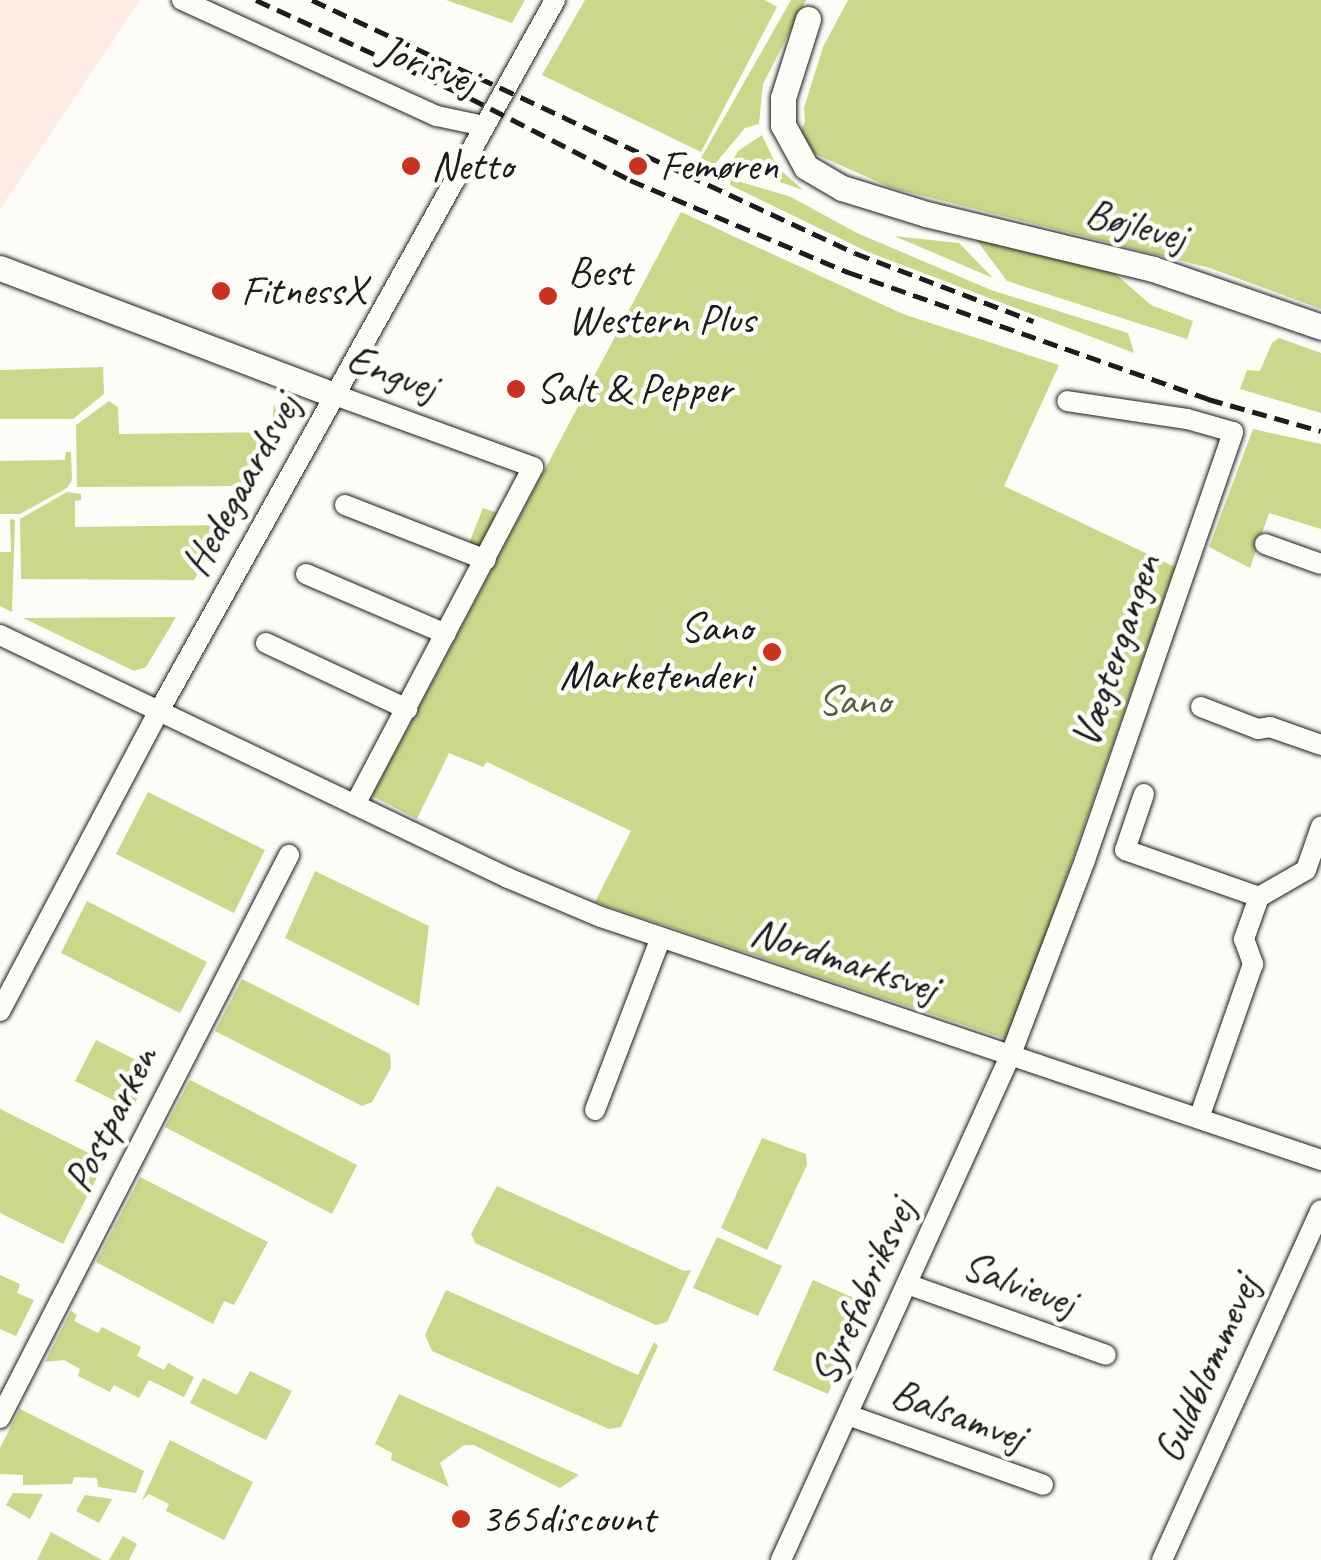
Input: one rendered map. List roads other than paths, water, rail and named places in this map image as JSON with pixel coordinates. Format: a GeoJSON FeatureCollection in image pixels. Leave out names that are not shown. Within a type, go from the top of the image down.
{"type":"FeatureCollection","features":[{"type":"Feature","properties":{"kind":"street","name":"Jorisvej"},"geometry":{"type":"LineString","coordinates":[[182,0],[438,116],[484,126]]}},
{"type":"Feature","properties":{"kind":"street","name":"Hedegaardsvej"},"geometry":{"type":"LineString","coordinates":[[0,1011],[159,710],[555,0]]}},
{"type":"Feature","properties":{"kind":"street","name":"Bøjlevej"},"geometry":{"type":"LineString","coordinates":[[813,9],[778,68],[767,100],[767,129],[776,154],[794,175],[824,196],[886,219],[926,214],[1153,268],[1321,328]]}},
{"type":"Feature","properties":{"kind":"street","name":"Engvej"},"geometry":{"type":"LineString","coordinates":[[0,268],[533,467],[486,560]]}},
{"type":"Feature","properties":{"kind":"street","name":"Vægtergangen"},"geometry":{"type":"LineString","coordinates":[[1011,1054],[1084,860],[1234,432],[1188,419],[1068,401]]}},
{"type":"Feature","properties":{"kind":"street"},"geometry":{"type":"LineString","coordinates":[[345,505],[486,560],[355,805]]}},
{"type":"Feature","properties":{"kind":"street"},"geometry":{"type":"LineString","coordinates":[[1265,544],[1321,564]]}},
{"type":"Feature","properties":{"kind":"street"},"geometry":{"type":"LineString","coordinates":[[306,574],[446,634]]}},
{"type":"Feature","properties":{"kind":"street","name":"Nordmarksvej"},"geometry":{"type":"LineString","coordinates":[[0,635],[516,882],[660,940],[1321,1160]]}},
{"type":"Feature","properties":{"kind":"street"},"geometry":{"type":"LineString","coordinates":[[266,643],[407,709]]}},
{"type":"Feature","properties":{"kind":"street"},"geometry":{"type":"LineString","coordinates":[[1200,707],[1258,729],[1270,726],[1321,745]]}},
{"type":"Feature","properties":{"kind":"street"},"geometry":{"type":"LineString","coordinates":[[1144,794],[1125,850],[1260,897]]}},
{"type":"Feature","properties":{"kind":"street"},"geometry":{"type":"LineString","coordinates":[[1199,1118],[1253,964],[1244,939],[1260,897],[1306,870],[1321,827]]}},
{"type":"Feature","properties":{"kind":"street","name":"Postparken"},"geometry":{"type":"LineString","coordinates":[[0,1418],[290,855]]}},
{"type":"Feature","properties":{"kind":"street"},"geometry":{"type":"LineString","coordinates":[[594,1110],[660,940]]}},
{"type":"Feature","properties":{"kind":"street","name":"Syrefabriksvej"},"geometry":{"type":"LineString","coordinates":[[781,1560],[1011,1054]]}},
{"type":"Feature","properties":{"kind":"street","name":"Guldblommevej"},"geometry":{"type":"LineString","coordinates":[[1162,1560],[1321,1210]]}},
{"type":"Feature","properties":{"kind":"street","name":"Salvievej"},"geometry":{"type":"LineString","coordinates":[[908,1284],[1106,1355]]}},
{"type":"Feature","properties":{"kind":"street","name":"Balsamvej"},"geometry":{"type":"LineString","coordinates":[[848,1415],[1043,1485]]}},
{"type":"Feature","properties":{"kind":"railway"},"geometry":{"type":"LineString","coordinates":[[256,0],[470,98],[630,180],[848,272],[1208,399],[1321,431]]}},
{"type":"Feature","properties":{"kind":"railway"},"geometry":{"type":"LineString","coordinates":[[312,0],[855,253],[1033,321]]}},
{"type":"Feature","properties":{"kind":"place","name":"Netto"},"geometry":{"type":"Point","coordinates":[411,166]}},
{"type":"Feature","properties":{"kind":"place","name":"Femøren"},"geometry":{"type":"Point","coordinates":[638,166]}},
{"type":"Feature","properties":{"kind":"place","name":"FitnessX"},"geometry":{"type":"Point","coordinates":[221,291]}},
{"type":"Feature","properties":{"kind":"place","name":"Best Western Plus"},"geometry":{"type":"Point","coordinates":[548,296]}},
{"type":"Feature","properties":{"kind":"place","name":"Salt & Pepper"},"geometry":{"type":"Point","coordinates":[516,389]}},
{"type":"Feature","properties":{"kind":"place","name":"Sano Marketenderi"},"geometry":{"type":"Point","coordinates":[772,652]}},
{"type":"Feature","properties":{"kind":"place","name":"365discount"},"geometry":{"type":"Point","coordinates":[461,1519]}},
{"type":"Feature","properties":{"kind":"park label","name":"Sano"},"geometry":{"type":"Point","coordinates":[854,701]}}]}
